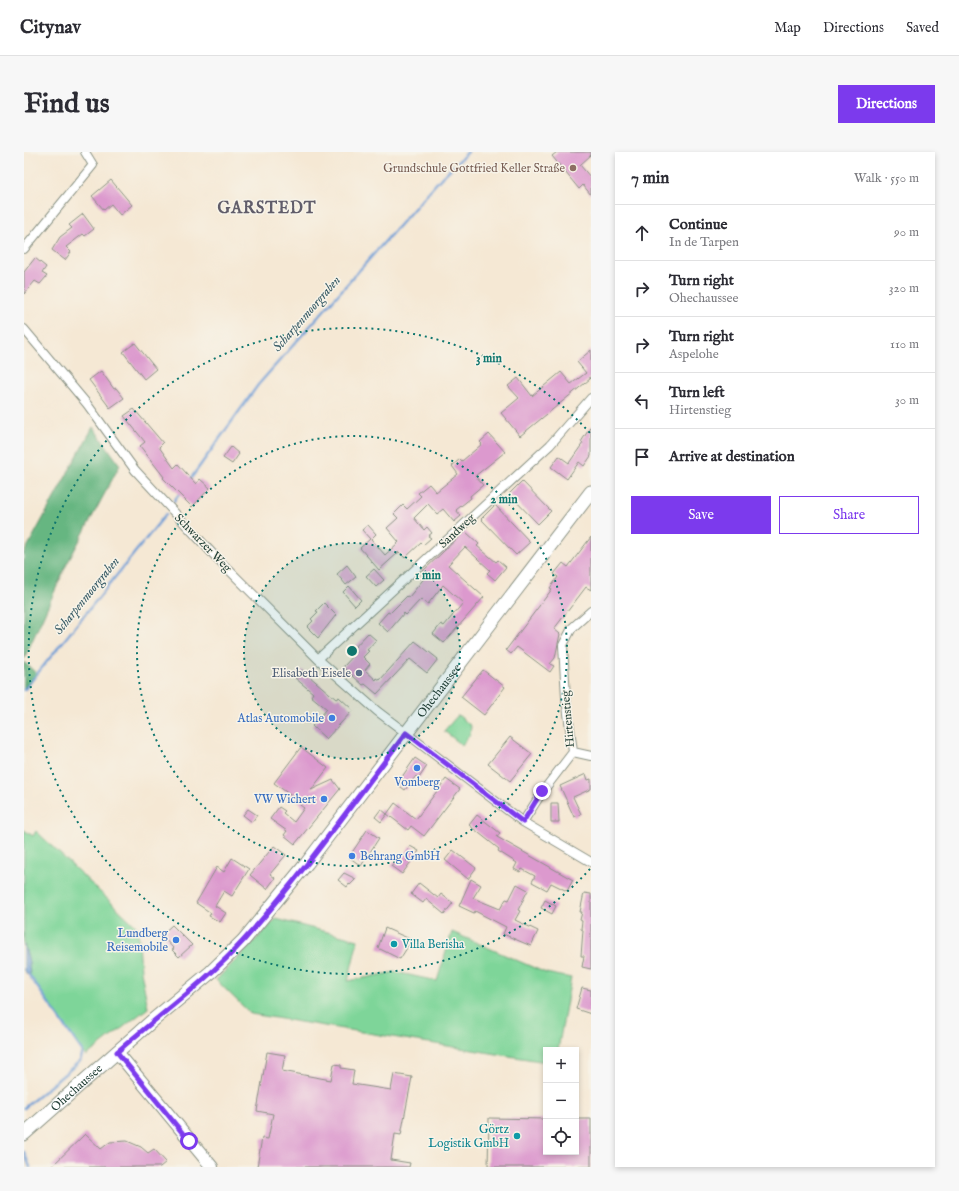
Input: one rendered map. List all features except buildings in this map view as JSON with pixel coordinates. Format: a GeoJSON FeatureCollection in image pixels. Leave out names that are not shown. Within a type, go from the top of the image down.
{"type":"FeatureCollection","features":[{"type":"Feature","properties":{"kind":"main road","name":"Ohechaussee"},"geometry":{"type":"LineString","coordinates":[[24,1134],[211,972],[243,941],[307,863],[591,492]]}},
{"type":"Feature","properties":{"kind":"street"},"geometry":{"type":"LineString","coordinates":[[24,249],[93,165],[86,152]]}},
{"type":"Feature","properties":{"kind":"street","name":"Schwarzer Weg"},"geometry":{"type":"LineString","coordinates":[[24,329],[87,404],[135,470],[212,553],[318,660],[377,711],[523,822],[591,862]]}},
{"type":"Feature","properties":{"kind":"street","name":"Sandweg"},"geometry":{"type":"LineString","coordinates":[[318,660],[550,445],[591,398]]}},
{"type":"Feature","properties":{"kind":"street","name":"Hirtenstieg"},"geometry":{"type":"LineString","coordinates":[[523,822],[542,791],[573,752],[566,698],[563,645],[572,628],[591,611]]}},
{"type":"Feature","properties":{"kind":"street"},"geometry":{"type":"LineString","coordinates":[[573,752],[591,756]]}},
{"type":"Feature","properties":{"kind":"street"},"geometry":{"type":"LineString","coordinates":[[117,1052],[212,1167]]}},
{"type":"Feature","properties":{"kind":"green space"},"geometry":{"type":"Polygon","coordinates":[[[93,427],[120,465],[67,564],[24,659],[24,553],[93,427]]]}},
{"type":"Feature","properties":{"kind":"green space"},"geometry":{"type":"Polygon","coordinates":[[[24,662],[37,674],[24,689],[24,662]]]}},
{"type":"Feature","properties":{"kind":"green space"},"geometry":{"type":"Polygon","coordinates":[[[458,715],[471,726],[470,734],[462,745],[444,731],[458,715]]]}},
{"type":"Feature","properties":{"kind":"green space"},"geometry":{"type":"Polygon","coordinates":[[[24,830],[33,836],[36,831],[138,928],[141,971],[148,1008],[86,1056],[30,977],[29,962],[24,944],[24,830]]]}},
{"type":"Feature","properties":{"kind":"green space"},"geometry":{"type":"Polygon","coordinates":[[[276,919],[358,940],[348,981],[395,972],[437,981],[452,932],[546,973],[571,978],[559,1047],[543,1047],[543,1062],[251,1014],[216,980],[276,919]]]}},
{"type":"Feature","properties":{"kind":"water"},"geometry":{"type":"Polygon","coordinates":[[[24,944],[29,962],[30,977],[24,971],[24,944]]]}},
{"type":"Feature","properties":{"kind":"waterway","name":"Scharpenmoorgraben"},"geometry":{"type":"LineString","coordinates":[[189,481],[258,385],[441,178],[468,152]]}},
{"type":"Feature","properties":{"kind":"waterway","name":"Scharpenmoorgraben"},"geometry":{"type":"LineString","coordinates":[[174,501],[180,493]]}},
{"type":"Feature","properties":{"kind":"waterway","name":"Scharpenmoorgraben"},"geometry":{"type":"LineString","coordinates":[[24,690],[166,514]]}},
{"type":"Feature","properties":{"kind":"waterway","name":"Scharpenmoorgraben"},"geometry":{"type":"LineString","coordinates":[[24,1108],[80,1061],[83,1052],[29,975]]}},
{"type":"Feature","properties":{"kind":"waterway","name":"Scharpenmoorgraben"},"geometry":{"type":"LineString","coordinates":[[24,1152],[30,1167]]}},
{"type":"Feature","properties":{"kind":"place","name":"Grundschule Gottfried Keller Straße"},"geometry":{"type":"Point","coordinates":[573,168]}},
{"type":"Feature","properties":{"kind":"place","name":"Elisabeth Eisele"},"geometry":{"type":"Point","coordinates":[359,673]}},
{"type":"Feature","properties":{"kind":"place","name":"Atlas Automobile"},"geometry":{"type":"Point","coordinates":[332,718]}},
{"type":"Feature","properties":{"kind":"place","name":"Vomberg"},"geometry":{"type":"Point","coordinates":[417,768]}},
{"type":"Feature","properties":{"kind":"place","name":"VW Wichert"},"geometry":{"type":"Point","coordinates":[324,799]}},
{"type":"Feature","properties":{"kind":"place","name":"Behrang GmbH"},"geometry":{"type":"Point","coordinates":[352,856]}},
{"type":"Feature","properties":{"kind":"place","name":"Lundberg Reisemobile"},"geometry":{"type":"Point","coordinates":[176,940]}},
{"type":"Feature","properties":{"kind":"place","name":"Villa Berisha"},"geometry":{"type":"Point","coordinates":[394,944]}},
{"type":"Feature","properties":{"kind":"place","name":"Görtz Logistik GmbH"},"geometry":{"type":"Point","coordinates":[517,1136]}},
{"type":"Feature","properties":{"kind":"district","name":"GARSTEDT"},"geometry":{"type":"Point","coordinates":[267,209]}},
{"type":"Feature","properties":{"kind":"route"},"geometry":{"type":"LineString","coordinates":[[189,1141],[117,1052],[211,972],[243,941],[307,863],[406,733],[523,822],[542,791]]}}]}
